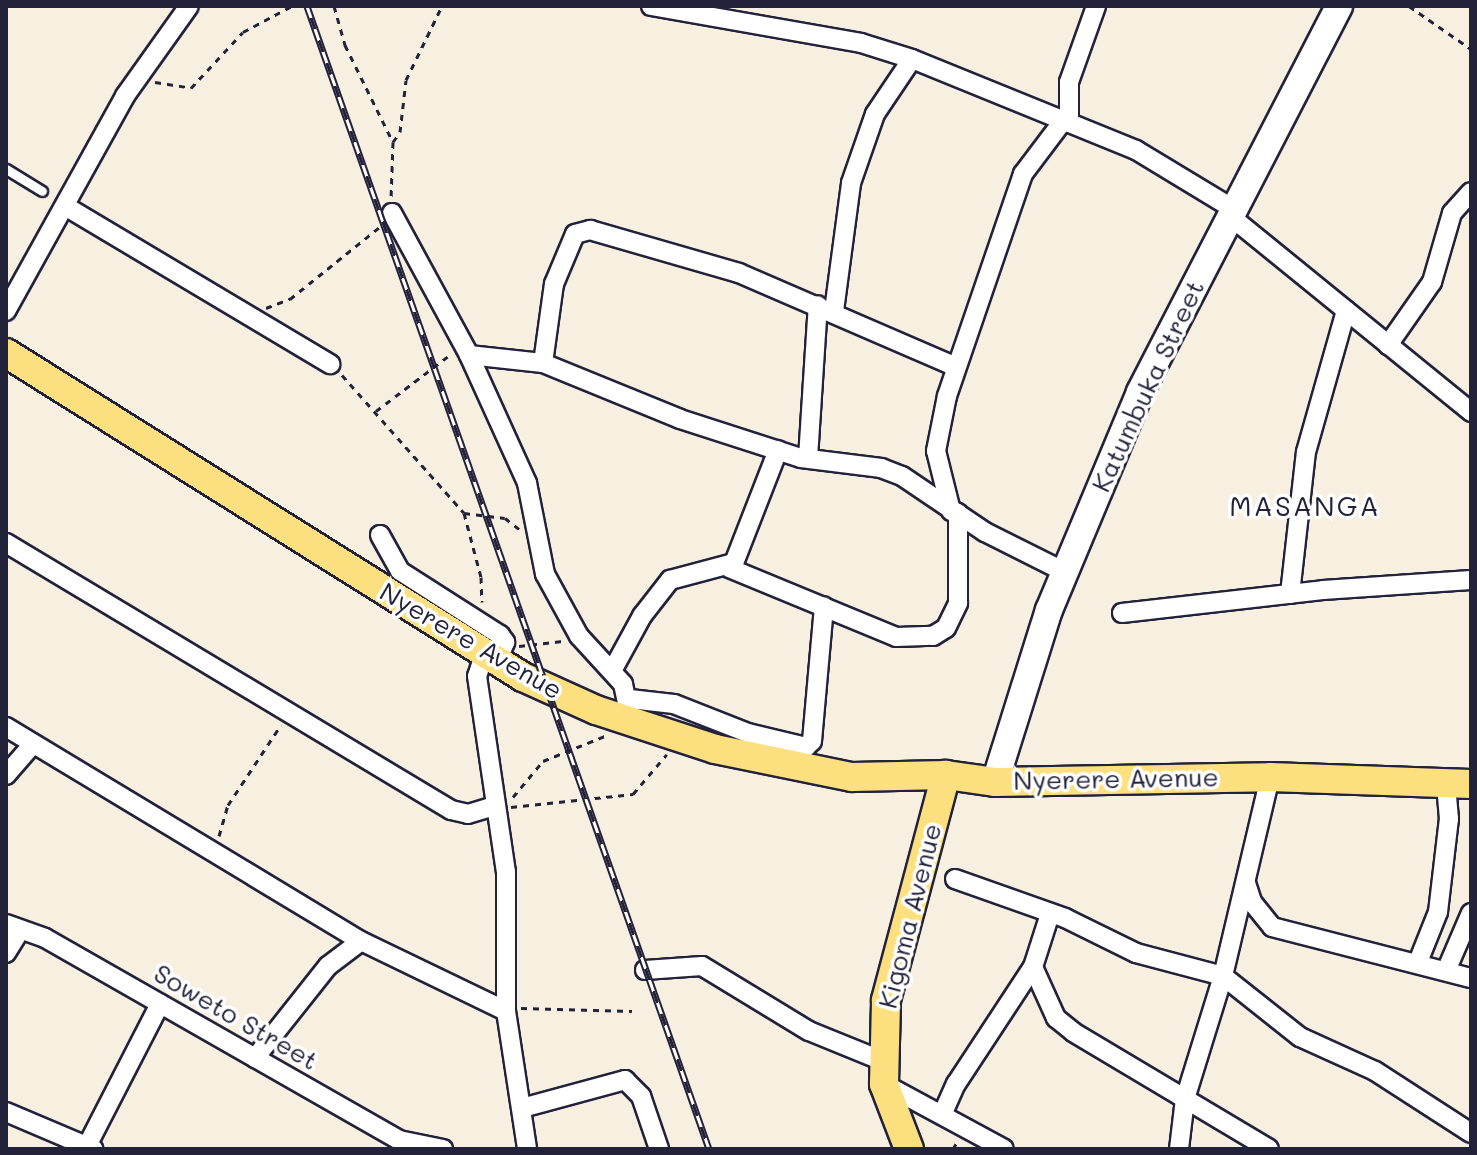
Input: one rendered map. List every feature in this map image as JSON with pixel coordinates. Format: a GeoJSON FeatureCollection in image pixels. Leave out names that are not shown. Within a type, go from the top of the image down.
{"type":"FeatureCollection","features":[{"type":"Feature","properties":{"kind":"main road","name":"Katumbuka Street"},"geometry":{"type":"LineString","coordinates":[[995,782],[1065,572],[1140,392],[1339,6]]}},
{"type":"Feature","properties":{"kind":"main road","name":"Nyerere Avenue"},"geometry":{"type":"LineString","coordinates":[[6,353],[490,659],[630,710],[679,738],[852,777],[946,775],[995,782],[1270,777],[1458,784]]}},
{"type":"Feature","properties":{"kind":"main road","name":"Kigoma Avenue"},"geometry":{"type":"LineString","coordinates":[[909,1149],[883,1072],[886,1000],[946,775]]}},
{"type":"Feature","properties":{"kind":"street"},"geometry":{"type":"LineString","coordinates":[[6,311],[140,73],[189,6]]}},
{"type":"Feature","properties":{"kind":"street"},"geometry":{"type":"LineString","coordinates":[[651,6],[847,40],[912,59],[1136,150],[1232,213],[1471,412]]}},
{"type":"Feature","properties":{"kind":"street"},"geometry":{"type":"LineString","coordinates":[[612,671],[642,616],[670,580],[729,568],[896,637],[917,640],[946,628],[958,603],[954,512],[936,451],[956,367],[1023,174],[1066,122],[1069,82],[1096,6]]}},
{"type":"Feature","properties":{"kind":"street"},"geometry":{"type":"LineString","coordinates":[[808,458],[826,308],[851,183],[875,114],[912,59]]}},
{"type":"Feature","properties":{"kind":"street"},"geometry":{"type":"LineString","coordinates":[[1388,345],[1432,282],[1452,213],[1471,192]]}},
{"type":"Feature","properties":{"kind":"street"},"geometry":{"type":"LineString","coordinates":[[65,206],[330,364]]}},
{"type":"Feature","properties":{"kind":"street"},"geometry":{"type":"LineString","coordinates":[[392,213],[467,351],[527,483],[539,554],[582,640],[612,671],[630,710],[674,704],[748,733],[806,747],[812,741],[824,607]]}},
{"type":"Feature","properties":{"kind":"street"},"geometry":{"type":"LineString","coordinates":[[543,363],[554,284],[568,246],[581,231],[614,235],[689,256],[826,308],[956,367]]}},
{"type":"Feature","properties":{"kind":"street"},"geometry":{"type":"LineString","coordinates":[[1290,594],[1306,452],[1346,311]]}},
{"type":"Feature","properties":{"kind":"street"},"geometry":{"type":"LineString","coordinates":[[467,351],[543,363],[680,419],[778,450],[808,458],[881,468],[902,476],[954,512],[1065,572]]}},
{"type":"Feature","properties":{"kind":"street"},"geometry":{"type":"LineString","coordinates":[[729,568],[739,553],[778,450]]}},
{"type":"Feature","properties":{"kind":"street"},"geometry":{"type":"LineString","coordinates":[[380,535],[400,571],[505,642],[477,676],[506,872],[506,1011],[527,1149]]}},
{"type":"Feature","properties":{"kind":"street"},"geometry":{"type":"LineString","coordinates":[[6,543],[451,810],[468,814],[495,806]]}},
{"type":"Feature","properties":{"kind":"street"},"geometry":{"type":"LineString","coordinates":[[1122,613],[1290,594],[1471,580]]}},
{"type":"Feature","properties":{"kind":"street"},"geometry":{"type":"LineString","coordinates":[[6,727],[361,941],[506,1011]]}},
{"type":"Feature","properties":{"kind":"street"},"geometry":{"type":"LineString","coordinates":[[6,775],[32,745]]}},
{"type":"Feature","properties":{"kind":"street"},"geometry":{"type":"LineString","coordinates":[[1179,1149],[1185,1099],[1223,976],[1270,777]]}},
{"type":"Feature","properties":{"kind":"street"},"geometry":{"type":"LineString","coordinates":[[1418,962],[1438,912],[1449,819],[1458,784]]}},
{"type":"Feature","properties":{"kind":"street"},"geometry":{"type":"LineString","coordinates":[[955,879],[1050,914],[1136,953],[1223,976],[1300,1037],[1375,1071],[1471,1133]]}},
{"type":"Feature","properties":{"kind":"street"},"geometry":{"type":"LineString","coordinates":[[1246,883],[1252,902],[1272,927],[1471,978]]}},
{"type":"Feature","properties":{"kind":"street"},"geometry":{"type":"LineString","coordinates":[[1446,971],[1471,913]]}},
{"type":"Feature","properties":{"kind":"street"},"geometry":{"type":"LineString","coordinates":[[942,1115],[956,1084],[1033,967],[1050,914]]}},
{"type":"Feature","properties":{"kind":"street"},"geometry":{"type":"LineString","coordinates":[[6,953],[12,928]]}},
{"type":"Feature","properties":{"kind":"street","name":"Soweto Street"},"geometry":{"type":"LineString","coordinates":[[12,928],[45,938],[399,1140],[443,1149]]}},
{"type":"Feature","properties":{"kind":"street"},"geometry":{"type":"LineString","coordinates":[[255,1058],[328,966],[361,941]]}},
{"type":"Feature","properties":{"kind":"street"},"geometry":{"type":"LineString","coordinates":[[645,970],[702,966],[883,1072],[942,1115],[1004,1149]]}},
{"type":"Feature","properties":{"kind":"street"},"geometry":{"type":"LineString","coordinates":[[1033,967],[1056,1018],[1269,1149]]}},
{"type":"Feature","properties":{"kind":"street"},"geometry":{"type":"LineString","coordinates":[[6,1112],[90,1148],[160,1004]]}},
{"type":"Feature","properties":{"kind":"street"},"geometry":{"type":"LineString","coordinates":[[522,1108],[625,1080],[641,1096],[659,1149]]}},
{"type":"Feature","properties":{"kind":"lane"},"geometry":{"type":"LineString","coordinates":[[6,169],[42,191]]}},
{"type":"Feature","properties":{"kind":"path"},"geometry":{"type":"LineString","coordinates":[[140,73],[171,88],[191,88],[243,32],[292,6]]}},
{"type":"Feature","properties":{"kind":"path"},"geometry":{"type":"LineString","coordinates":[[247,314],[290,299],[376,234],[392,213],[393,142],[345,45],[334,6]]}},
{"type":"Feature","properties":{"kind":"path"},"geometry":{"type":"LineString","coordinates":[[393,142],[400,132],[406,80],[442,6]]}},
{"type":"Feature","properties":{"kind":"path"},"geometry":{"type":"LineString","coordinates":[[1409,6],[1471,49]]}},
{"type":"Feature","properties":{"kind":"path"},"geometry":{"type":"LineString","coordinates":[[376,411],[467,351]]}},
{"type":"Feature","properties":{"kind":"path"},"geometry":{"type":"LineString","coordinates":[[330,364],[376,411],[464,513],[481,577],[477,622]]}},
{"type":"Feature","properties":{"kind":"path"},"geometry":{"type":"LineString","coordinates":[[464,513],[505,518],[539,554]]}},
{"type":"Feature","properties":{"kind":"path"},"geometry":{"type":"LineString","coordinates":[[490,659],[519,646],[582,640]]}},
{"type":"Feature","properties":{"kind":"path"},"geometry":{"type":"LineString","coordinates":[[213,853],[228,805],[278,734],[286,710]]}},
{"type":"Feature","properties":{"kind":"path"},"geometry":{"type":"LineString","coordinates":[[495,806],[518,794],[543,761],[630,710]]}},
{"type":"Feature","properties":{"kind":"path"},"geometry":{"type":"LineString","coordinates":[[495,806],[633,794],[679,738]]}},
{"type":"Feature","properties":{"kind":"path"},"geometry":{"type":"LineString","coordinates":[[506,1011],[538,1006],[599,1013],[632,1011]]}},
{"type":"Feature","properties":{"kind":"railway"},"geometry":{"type":"LineString","coordinates":[[307,6],[709,1149]]}},
{"type":"Feature","properties":{"kind":"district","name":"MASANGA"},"geometry":{"type":"Point","coordinates":[1305,505]}}]}
